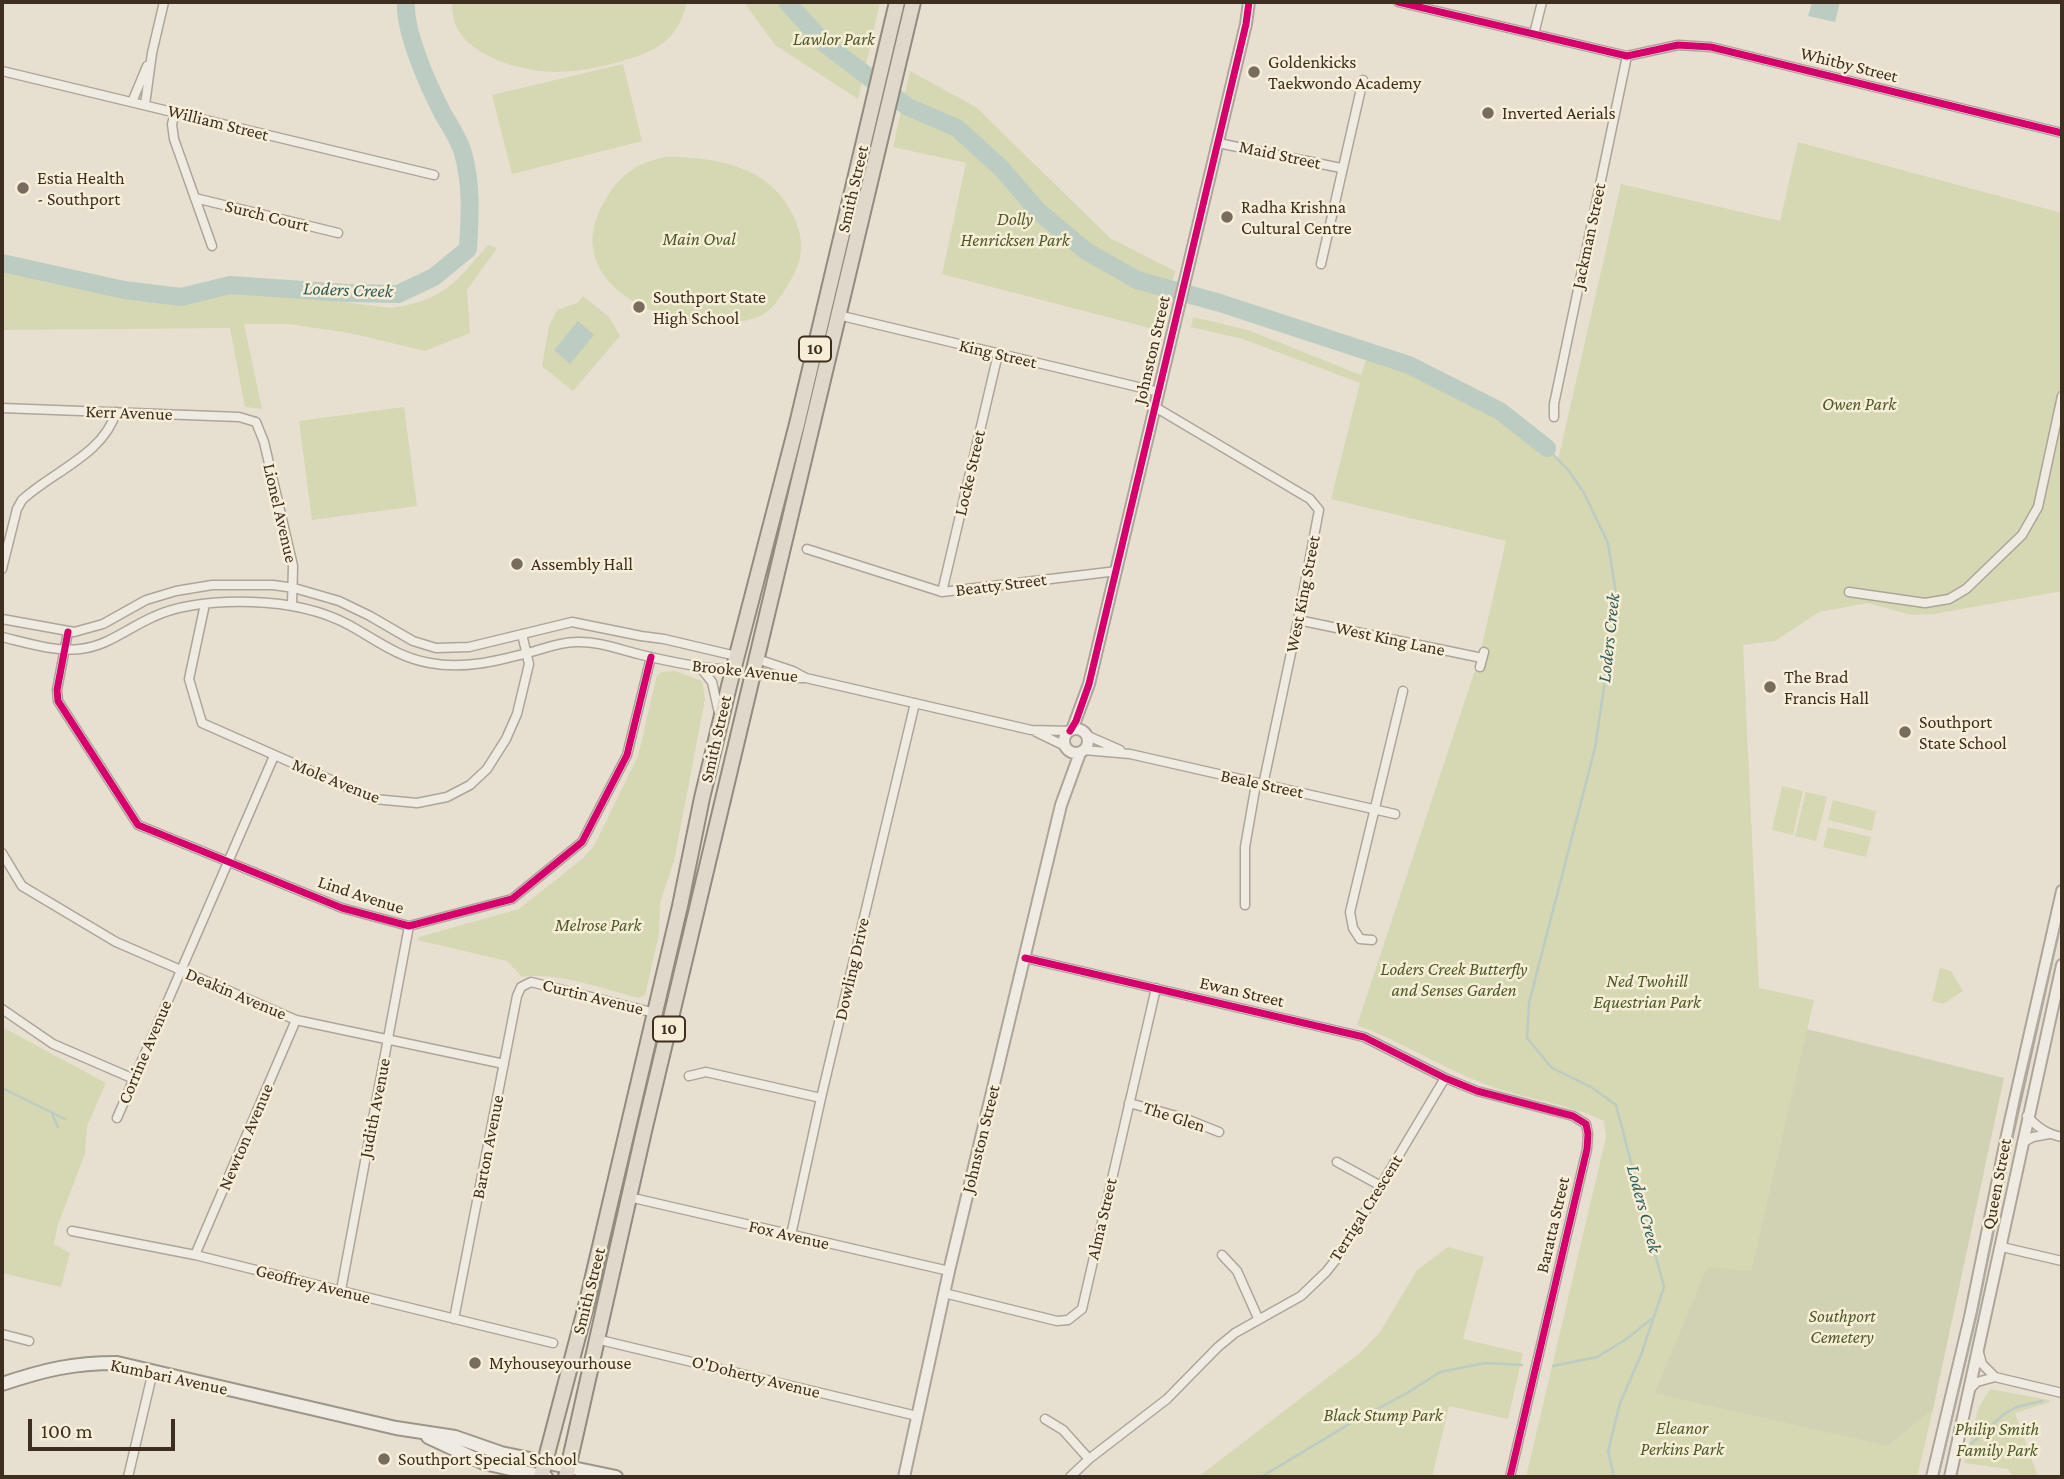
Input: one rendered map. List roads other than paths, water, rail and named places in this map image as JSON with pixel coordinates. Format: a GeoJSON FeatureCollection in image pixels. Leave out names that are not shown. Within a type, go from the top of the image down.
{"type":"FeatureCollection","features":[{"type":"Feature","properties":{"kind":"highway","name":"Smith Street"},"geometry":{"type":"LineString","coordinates":[[567,1472],[629,1197],[886,116],[897,2]]}},
{"type":"Feature","properties":{"kind":"highway","name":"Smith Street"},"geometry":{"type":"LineString","coordinates":[[542,1477],[586,1306],[734,663],[797,424],[873,106],[913,2]]}},
{"type":"Feature","properties":{"kind":"highway","name":"Brooke Avenue"},"geometry":{"type":"LineString","coordinates":[[734,663],[755,665]]}},
{"type":"Feature","properties":{"kind":"main road","name":"Kumbari Avenue"},"geometry":{"type":"LineString","coordinates":[[2,1384],[50,1368],[81,1363],[117,1363],[418,1433],[454,1437],[483,1448],[544,1461],[567,1472],[616,1477]]}},
{"type":"Feature","properties":{"kind":"main road","name":"Kumbari Avenue"},"geometry":{"type":"LineString","coordinates":[[418,1433],[512,1474],[542,1477]]}},
{"type":"Feature","properties":{"kind":"street"},"geometry":{"type":"LineString","coordinates":[[145,105],[152,53],[164,2]]}},
{"type":"Feature","properties":{"kind":"street","name":"Johnston Street"},"geometry":{"type":"LineString","coordinates":[[1071,730],[1089,684],[1251,2]]}},
{"type":"Feature","properties":{"kind":"street"},"geometry":{"type":"LineString","coordinates":[[1398,2],[1628,56]]}},
{"type":"Feature","properties":{"kind":"street"},"geometry":{"type":"LineString","coordinates":[[1534,34],[1542,2]]}},
{"type":"Feature","properties":{"kind":"street","name":"Whitby Street"},"geometry":{"type":"LineString","coordinates":[[1628,56],[1678,45],[1711,47],[2062,133]]}},
{"type":"Feature","properties":{"kind":"street"},"geometry":{"type":"LineString","coordinates":[[132,102],[152,53]]}},
{"type":"Feature","properties":{"kind":"street","name":"Jackman Street"},"geometry":{"type":"LineString","coordinates":[[1554,417],[1554,404],[1628,56]]}},
{"type":"Feature","properties":{"kind":"street","name":"William Street"},"geometry":{"type":"LineString","coordinates":[[2,71],[434,175]]}},
{"type":"Feature","properties":{"kind":"street"},"geometry":{"type":"LineString","coordinates":[[1321,264],[1363,80]]}},
{"type":"Feature","properties":{"kind":"street"},"geometry":{"type":"LineString","coordinates":[[175,113],[172,124],[174,139],[212,246]]}},
{"type":"Feature","properties":{"kind":"street","name":"Maid Street"},"geometry":{"type":"LineString","coordinates":[[1218,143],[1342,168]]}},
{"type":"Feature","properties":{"kind":"street","name":"Surch Court"},"geometry":{"type":"LineString","coordinates":[[195,198],[338,233]]}},
{"type":"Feature","properties":{"kind":"street","name":"King Street"},"geometry":{"type":"LineString","coordinates":[[838,315],[1159,391]]}},
{"type":"Feature","properties":{"kind":"street","name":"Locke Street"},"geometry":{"type":"LineString","coordinates":[[942,592],[998,354]]}},
{"type":"Feature","properties":{"kind":"street"},"geometry":{"type":"LineString","coordinates":[[1849,592],[1925,603],[1949,598],[1966,589],[2022,535],[2038,507],[2062,396]]}},
{"type":"Feature","properties":{"kind":"street","name":"West King Street"},"geometry":{"type":"LineString","coordinates":[[1155,407],[1310,499],[1319,510],[1298,620],[1245,847],[1245,905]]}},
{"type":"Feature","properties":{"kind":"street","name":"Kerr Avenue"},"geometry":{"type":"LineString","coordinates":[[2,408],[239,417],[256,422]]}},
{"type":"Feature","properties":{"kind":"street"},"geometry":{"type":"LineString","coordinates":[[2,569],[19,504],[27,495],[97,444],[112,425],[116,412]]}},
{"type":"Feature","properties":{"kind":"street","name":"Lionel Avenue"},"geometry":{"type":"LineString","coordinates":[[256,422],[264,442],[293,566],[292,605]]}},
{"type":"Feature","properties":{"kind":"street","name":"Beatty Street"},"geometry":{"type":"LineString","coordinates":[[807,549],[942,592],[1117,570]]}},
{"type":"Feature","properties":{"kind":"street","name":"Brooke Avenue"},"geometry":{"type":"LineString","coordinates":[[2,619],[68,632],[94,628],[153,597],[200,586],[266,585],[294,588],[346,604],[407,638],[431,647],[463,648],[562,623],[576,622],[734,663]]}},
{"type":"Feature","properties":{"kind":"street","name":"Brooke Avenue"},"geometry":{"type":"LineString","coordinates":[[2,638],[66,649],[97,646],[161,613],[205,604],[241,601],[292,605],[334,618],[394,652],[430,663],[474,665],[566,643],[586,642],[701,668],[734,663]]}},
{"type":"Feature","properties":{"kind":"street","name":"Mole Avenue"},"geometry":{"type":"LineString","coordinates":[[205,604],[189,679],[202,723],[374,799],[417,803],[447,797],[470,785],[496,758],[517,714],[528,664],[522,634]]}},
{"type":"Feature","properties":{"kind":"street","name":"West King Lane"},"geometry":{"type":"LineString","coordinates":[[1298,620],[1482,659]]}},
{"type":"Feature","properties":{"kind":"street","name":"Lind Avenue"},"geometry":{"type":"LineString","coordinates":[[68,632],[57,690],[58,701],[138,825],[342,908],[409,926],[512,899],[582,842],[627,755],[650,657]]}},
{"type":"Feature","properties":{"kind":"street","name":"Brooke Avenue"},"geometry":{"type":"LineString","coordinates":[[755,665],[789,678],[807,678],[915,703]]}},
{"type":"Feature","properties":{"kind":"street"},"geometry":{"type":"LineString","coordinates":[[701,668],[713,684],[720,722]]}},
{"type":"Feature","properties":{"kind":"street","name":"Johnston Street"},"geometry":{"type":"LineString","coordinates":[[1087,735],[1089,684]]}},
{"type":"Feature","properties":{"kind":"street"},"geometry":{"type":"LineString","coordinates":[[1372,940],[1360,939],[1353,928],[1350,912],[1403,691]]}},
{"type":"Feature","properties":{"kind":"street"},"geometry":{"type":"LineString","coordinates":[[915,703],[1031,730],[1080,729],[1087,735],[1088,744],[1082,752],[1074,753],[1031,730]]}},
{"type":"Feature","properties":{"kind":"street","name":"Dowling Drive"},"geometry":{"type":"LineString","coordinates":[[791,1236],[915,703]]}},
{"type":"Feature","properties":{"kind":"street"},"geometry":{"type":"LineString","coordinates":[[1066,748],[1065,736],[1071,730]]}},
{"type":"Feature","properties":{"kind":"street","name":"Beale Street"},"geometry":{"type":"LineString","coordinates":[[1087,735],[1130,754],[1395,814]]}},
{"type":"Feature","properties":{"kind":"street","name":"Johnston Street"},"geometry":{"type":"LineString","coordinates":[[1061,806],[1066,748]]}},
{"type":"Feature","properties":{"kind":"street","name":"Johnston Street"},"geometry":{"type":"LineString","coordinates":[[903,1476],[948,1271],[1061,806],[1082,752]]}},
{"type":"Feature","properties":{"kind":"street","name":"Beale Street"},"geometry":{"type":"LineString","coordinates":[[1082,752],[1130,754]]}},
{"type":"Feature","properties":{"kind":"street","name":"Corrine Avenue"},"geometry":{"type":"LineString","coordinates":[[117,1118],[274,756]]}},
{"type":"Feature","properties":{"kind":"street","name":"Deakin Avenue"},"geometry":{"type":"LineString","coordinates":[[2,853],[22,886],[116,942],[296,1020],[504,1064]]}},
{"type":"Feature","properties":{"kind":"street","name":"Queen Street"},"geometry":{"type":"LineString","coordinates":[[1932,1477],[1970,1317],[2007,1135],[2062,891]]}},
{"type":"Feature","properties":{"kind":"street","name":"Judith Avenue"},"geometry":{"type":"LineString","coordinates":[[341,1290],[409,926]]}},
{"type":"Feature","properties":{"kind":"street","name":"Ewan Street"},"geometry":{"type":"LineString","coordinates":[[1025,958],[1364,1037],[1445,1078]]}},
{"type":"Feature","properties":{"kind":"street","name":"Queen Street"},"geometry":{"type":"LineString","coordinates":[[1950,1477],[2062,965]]}},
{"type":"Feature","properties":{"kind":"street","name":"Curtin Avenue"},"geometry":{"type":"LineString","coordinates":[[531,982],[655,1013]]}},
{"type":"Feature","properties":{"kind":"street","name":"Barton Avenue"},"geometry":{"type":"LineString","coordinates":[[454,1319],[517,996],[521,988],[531,982]]}},
{"type":"Feature","properties":{"kind":"street","name":"Alma Street"},"geometry":{"type":"LineString","coordinates":[[944,1293],[1057,1321],[1068,1320],[1082,1309],[1156,988]]}},
{"type":"Feature","properties":{"kind":"street"},"geometry":{"type":"LineString","coordinates":[[2,1009],[54,1044],[134,1079]]}},
{"type":"Feature","properties":{"kind":"street","name":"Newton Avenue"},"geometry":{"type":"LineString","coordinates":[[195,1255],[296,1020]]}},
{"type":"Feature","properties":{"kind":"street"},"geometry":{"type":"LineString","coordinates":[[690,1076],[706,1072],[821,1098]]}},
{"type":"Feature","properties":{"kind":"street","name":"Terrigal Crescent"},"geometry":{"type":"LineString","coordinates":[[1070,1477],[1089,1459],[1167,1399],[1217,1347],[1258,1318],[1301,1296],[1326,1272],[1445,1078]]}},
{"type":"Feature","properties":{"kind":"street","name":"Baratta Street"},"geometry":{"type":"LineString","coordinates":[[1445,1078],[1477,1091],[1573,1116],[1586,1124],[1588,1133],[1587,1149],[1510,1477]]}},
{"type":"Feature","properties":{"kind":"street","name":"The Glen"},"geometry":{"type":"LineString","coordinates":[[1129,1103],[1184,1118],[1219,1132]]}},
{"type":"Feature","properties":{"kind":"street"},"geometry":{"type":"LineString","coordinates":[[2028,1116],[2036,1126],[2049,1134],[2062,1137]]}},
{"type":"Feature","properties":{"kind":"street"},"geometry":{"type":"LineString","coordinates":[[2022,1144],[2033,1137],[2049,1134]]}},
{"type":"Feature","properties":{"kind":"street"},"geometry":{"type":"LineString","coordinates":[[1337,1162],[1381,1186]]}},
{"type":"Feature","properties":{"kind":"street","name":"Fox Avenue"},"geometry":{"type":"LineString","coordinates":[[629,1197],[948,1271]]}},
{"type":"Feature","properties":{"kind":"street","name":"Geoffrey Avenue"},"geometry":{"type":"LineString","coordinates":[[72,1231],[195,1255],[553,1343]]}},
{"type":"Feature","properties":{"kind":"street"},"geometry":{"type":"LineString","coordinates":[[2002,1247],[2062,1261]]}},
{"type":"Feature","properties":{"kind":"street"},"geometry":{"type":"LineString","coordinates":[[1222,1255],[1237,1271],[1258,1318]]}},
{"type":"Feature","properties":{"kind":"street"},"geometry":{"type":"LineString","coordinates":[[2,1334],[29,1340]]}},
{"type":"Feature","properties":{"kind":"street","name":"O'Doherty Avenue"},"geometry":{"type":"LineString","coordinates":[[596,1339],[917,1416]]}},
{"type":"Feature","properties":{"kind":"street"},"geometry":{"type":"LineString","coordinates":[[1979,1353],[1982,1364],[1995,1377]]}},
{"type":"Feature","properties":{"kind":"street"},"geometry":{"type":"LineString","coordinates":[[128,1477],[153,1371]]}},
{"type":"Feature","properties":{"kind":"street"},"geometry":{"type":"LineString","coordinates":[[1970,1390],[1975,1383],[1995,1377],[2062,1393]]}},
{"type":"Feature","properties":{"kind":"street"},"geometry":{"type":"LineString","coordinates":[[1045,1419],[1063,1430],[1089,1459]]}},
{"type":"Feature","properties":{"kind":"waterway","name":"Loders Creek"},"geometry":{"type":"LineString","coordinates":[[2,263],[124,290],[181,297],[230,285],[398,294],[434,277],[468,249],[468,177],[459,143],[437,103],[418,59],[406,14],[406,2]]}},
{"type":"Feature","properties":{"kind":"waterway","name":"Loders Creek"},"geometry":{"type":"LineString","coordinates":[[787,2],[824,43],[908,107],[957,128],[1002,169],[1038,211],[1086,251],[1137,280],[1220,303],[1409,365],[1500,411],[1547,448]]}},
{"type":"Feature","properties":{"kind":"waterway","name":"Loders Creek"},"geometry":{"type":"LineString","coordinates":[[1547,448],[1569,471],[1584,493],[1608,543],[1617,600],[1595,748],[1529,1003],[1527,1038],[1552,1068],[1591,1087],[1616,1105],[1664,1287],[1641,1355],[1620,1403],[1608,1451],[1614,1477]]}},
{"type":"Feature","properties":{"kind":"waterway"},"geometry":{"type":"LineString","coordinates":[[2,1088],[65,1119]]}},
{"type":"Feature","properties":{"kind":"waterway"},"geometry":{"type":"LineString","coordinates":[[52,1114],[58,1127]]}},
{"type":"Feature","properties":{"kind":"waterway","name":"Loders Creek"},"geometry":{"type":"LineString","coordinates":[[1553,1366],[1597,1357],[1625,1340],[1654,1317]]}},
{"type":"Feature","properties":{"kind":"waterway","name":"Loders Creek"},"geometry":{"type":"LineString","coordinates":[[1261,1477],[1440,1372],[1485,1363],[1522,1365]]}},
{"type":"Feature","properties":{"kind":"waterway"},"geometry":{"type":"LineString","coordinates":[[1971,1444],[2004,1414],[2017,1407],[2042,1401]]}},
{"type":"Feature","properties":{"kind":"tram line"},"geometry":{"type":"LineString","coordinates":[[1938,1477],[1977,1311],[2020,1098],[2062,918]]}},
{"type":"Feature","properties":{"kind":"place","name":"Goldenkicks Taekwondo Academy"},"geometry":{"type":"Point","coordinates":[1254,72]}},
{"type":"Feature","properties":{"kind":"place","name":"Inverted Aerials"},"geometry":{"type":"Point","coordinates":[1488,113]}},
{"type":"Feature","properties":{"kind":"place","name":"Estia Health - Southport"},"geometry":{"type":"Point","coordinates":[23,188]}},
{"type":"Feature","properties":{"kind":"place","name":"Radha Krishna Cultural Centre"},"geometry":{"type":"Point","coordinates":[1227,217]}},
{"type":"Feature","properties":{"kind":"place","name":"Southport State High School"},"geometry":{"type":"Point","coordinates":[639,307]}},
{"type":"Feature","properties":{"kind":"place","name":"Assembly Hall"},"geometry":{"type":"Point","coordinates":[517,564]}},
{"type":"Feature","properties":{"kind":"place","name":"The Brad Francis Hall"},"geometry":{"type":"Point","coordinates":[1770,687]}},
{"type":"Feature","properties":{"kind":"place","name":"Southport State School"},"geometry":{"type":"Point","coordinates":[1905,732]}},
{"type":"Feature","properties":{"kind":"place","name":"Myhouseyourhouse"},"geometry":{"type":"Point","coordinates":[475,1363]}},
{"type":"Feature","properties":{"kind":"place","name":"Southport Special School"},"geometry":{"type":"Point","coordinates":[384,1459]}},
{"type":"Feature","properties":{"kind":"park label","name":"Lawlor Park"},"geometry":{"type":"Point","coordinates":[834,39]}},
{"type":"Feature","properties":{"kind":"park label","name":"Dolly Henricksen Park"},"geometry":{"type":"Point","coordinates":[1015,229]}},
{"type":"Feature","properties":{"kind":"park label","name":"Main Oval"},"geometry":{"type":"Point","coordinates":[699,239]}},
{"type":"Feature","properties":{"kind":"park label","name":"Owen Park"},"geometry":{"type":"Point","coordinates":[1859,404]}},
{"type":"Feature","properties":{"kind":"park label","name":"Melrose Park"},"geometry":{"type":"Point","coordinates":[598,925]}},
{"type":"Feature","properties":{"kind":"park label","name":"Loders Creek Butterfly and Senses Garden"},"geometry":{"type":"Point","coordinates":[1454,979]}},
{"type":"Feature","properties":{"kind":"park label","name":"Ned Twohill Equestrian Park"},"geometry":{"type":"Point","coordinates":[1647,991]}},
{"type":"Feature","properties":{"kind":"park label","name":"Southport Cemetery"},"geometry":{"type":"Point","coordinates":[1842,1326]}},
{"type":"Feature","properties":{"kind":"park label","name":"Black Stump Park"},"geometry":{"type":"Point","coordinates":[1383,1415]}},
{"type":"Feature","properties":{"kind":"park label","name":"Eleanor Perkins Park"},"geometry":{"type":"Point","coordinates":[1682,1438]}},
{"type":"Feature","properties":{"kind":"park label","name":"Philip Smith Family Park"},"geometry":{"type":"Point","coordinates":[1997,1439]}}]}
